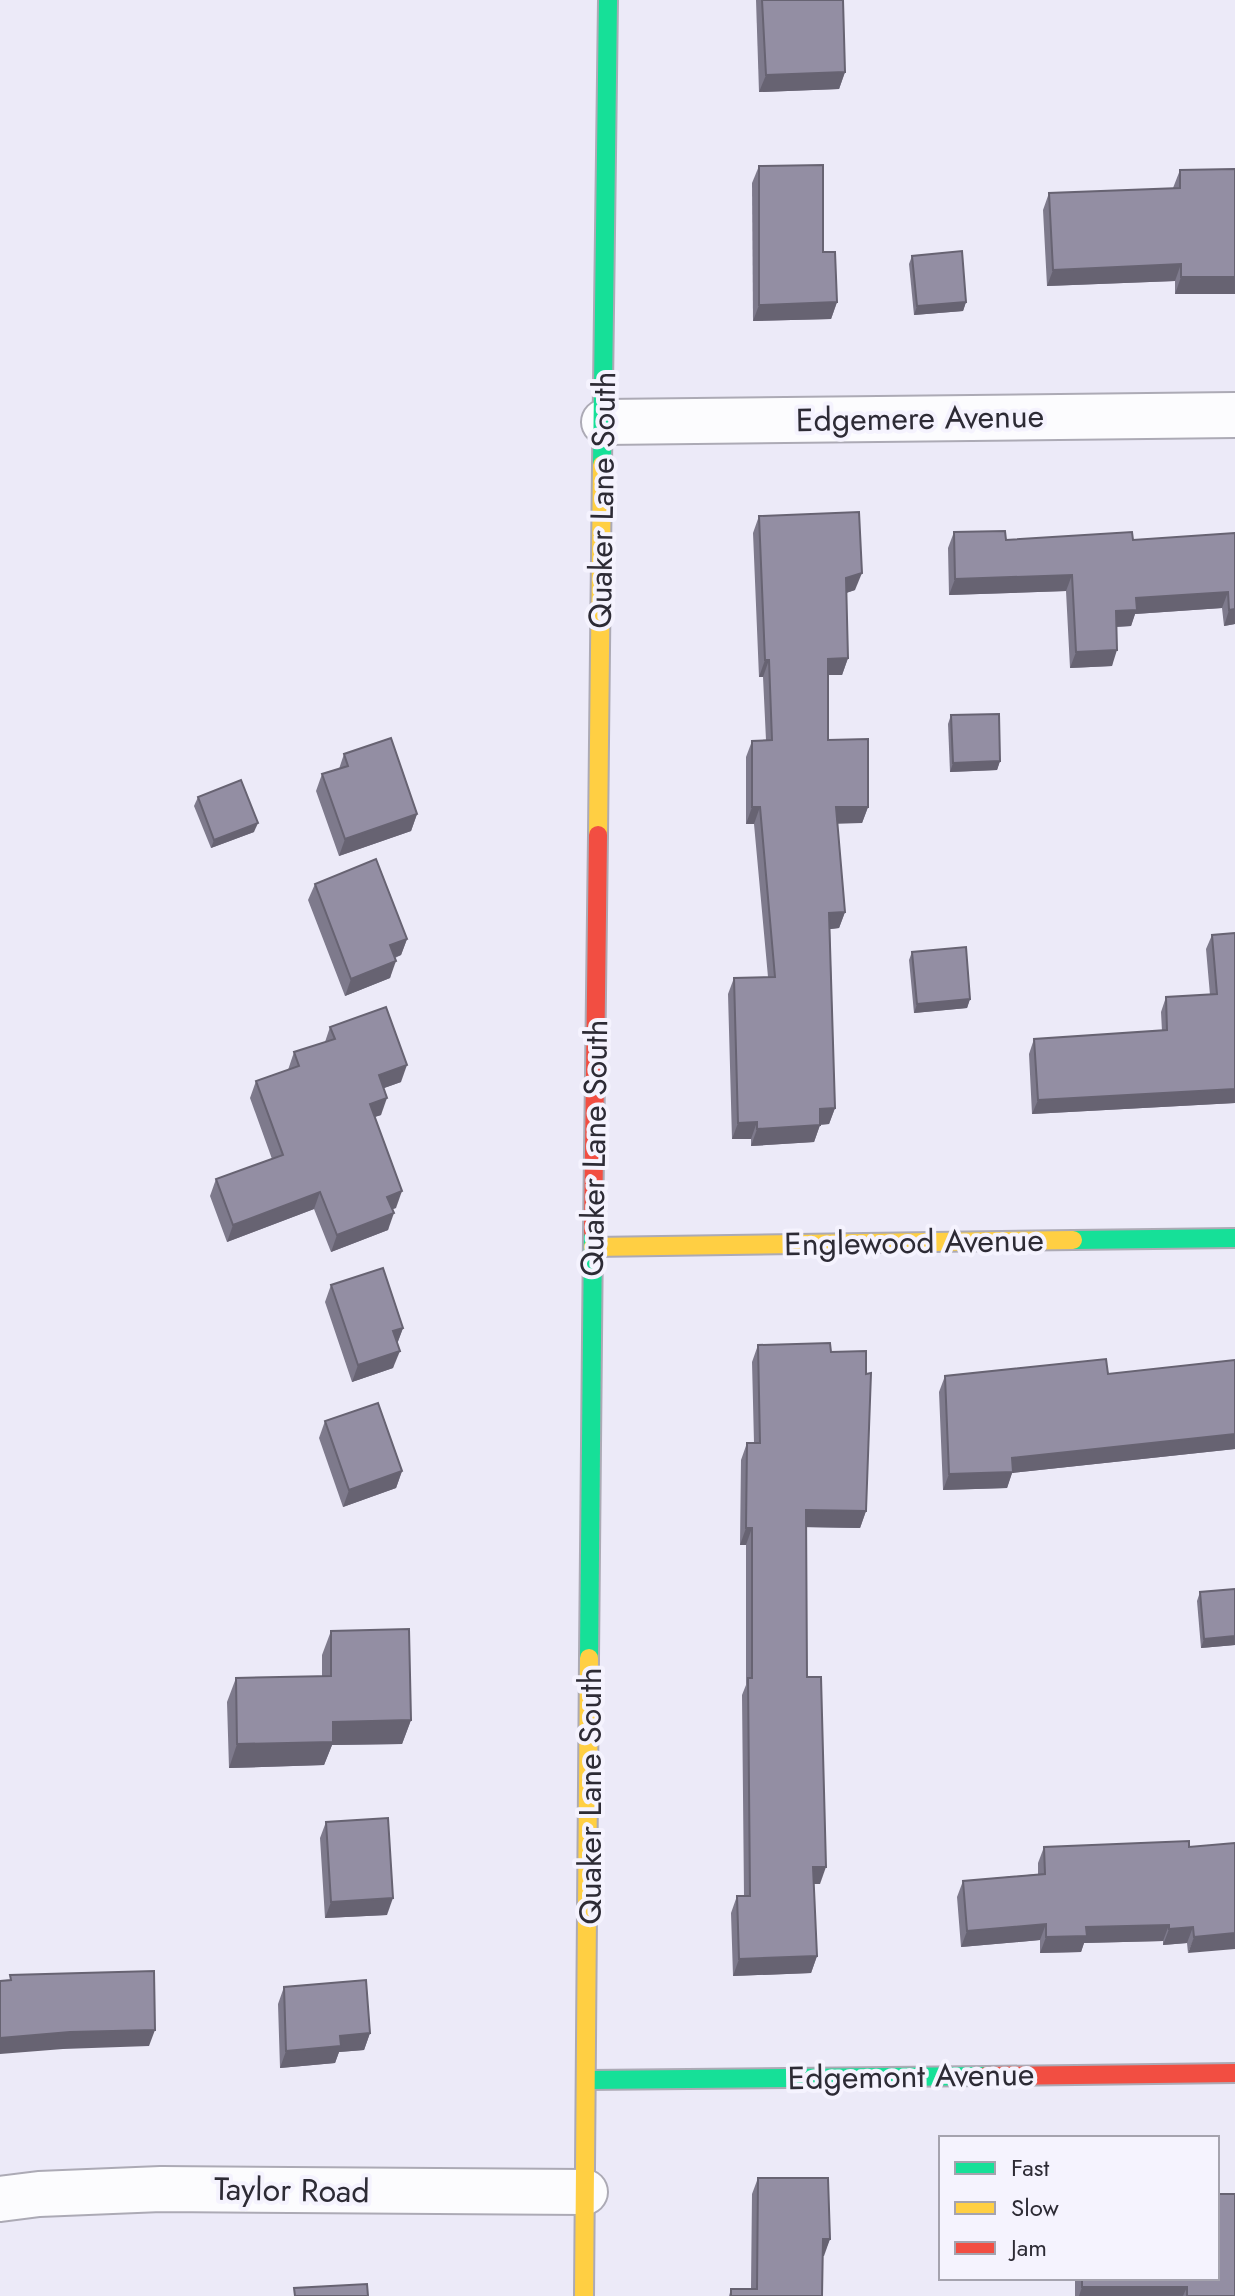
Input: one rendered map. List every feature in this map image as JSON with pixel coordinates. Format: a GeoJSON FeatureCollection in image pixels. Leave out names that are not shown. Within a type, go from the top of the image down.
{"type":"FeatureCollection","features":[{"type":"Feature","properties":{"kind":"main road","name":"Quaker Lane South"},"geometry":{"type":"LineString","coordinates":[[584,2296],[608,0]]}},
{"type":"Feature","properties":{"kind":"main road","name":"Englewood Avenue"},"geometry":{"type":"LineString","coordinates":[[593,1247],[1235,1238]]}},
{"type":"Feature","properties":{"kind":"main road","name":"Edgemont Avenue"},"geometry":{"type":"LineString","coordinates":[[588,2080],[1235,2073]]}},
{"type":"Feature","properties":{"kind":"street","name":"Edgemere Avenue"},"geometry":{"type":"LineString","coordinates":[[604,422],[1235,415]]}},
{"type":"Feature","properties":{"kind":"street","name":"Taylor Road"},"geometry":{"type":"LineString","coordinates":[[0,2199],[55,2193],[161,2189],[585,2192]]}},
{"type":"Feature","properties":{"kind":"building"},"geometry":{"type":"Polygon","coordinates":[[[762,0],[843,0],[845,72],[766,75],[762,0]]]}},
{"type":"Feature","properties":{"kind":"building"},"geometry":{"type":"Polygon","coordinates":[[[823,165],[823,252],[835,252],[837,302],[759,305],[759,166],[823,165]]]}},
{"type":"Feature","properties":{"kind":"building"},"geometry":{"type":"Polygon","coordinates":[[[1235,169],[1235,277],[1181,277],[1181,264],[1053,270],[1049,193],[1180,188],[1180,170],[1235,169]]]}},
{"type":"Feature","properties":{"kind":"building"},"geometry":{"type":"Polygon","coordinates":[[[962,251],[966,302],[917,306],[912,256],[962,251]]]}},
{"type":"Feature","properties":{"kind":"building"},"geometry":{"type":"Polygon","coordinates":[[[859,512],[862,573],[846,578],[848,658],[828,659],[828,740],[868,739],[868,807],[836,807],[845,912],[829,913],[835,1108],[820,1109],[820,1125],[757,1129],[757,1122],[738,1123],[734,978],[775,977],[760,807],[752,807],[752,741],[772,740],[759,516],[859,512]]]}},
{"type":"Feature","properties":{"kind":"building"},"geometry":{"type":"Polygon","coordinates":[[[1005,531],[1006,540],[1132,532],[1133,540],[1235,533],[1235,609],[1229,610],[1228,592],[1136,598],[1137,610],[1116,611],[1117,650],[1076,652],[1072,575],[955,579],[954,532],[1005,531]]]}},
{"type":"Feature","properties":{"kind":"building"},"geometry":{"type":"Polygon","coordinates":[[[999,714],[1000,761],[953,763],[951,715],[999,714]]]}},
{"type":"Feature","properties":{"kind":"building"},"geometry":{"type":"Polygon","coordinates":[[[391,738],[417,814],[345,839],[322,774],[348,766],[344,754],[391,738]]]}},
{"type":"Feature","properties":{"kind":"building"},"geometry":{"type":"Polygon","coordinates":[[[241,780],[258,823],[214,840],[198,797],[241,780]]]}},
{"type":"Feature","properties":{"kind":"building"},"geometry":{"type":"Polygon","coordinates":[[[376,859],[407,939],[390,945],[396,961],[351,979],[315,884],[376,859]]]}},
{"type":"Feature","properties":{"kind":"building"},"geometry":{"type":"Polygon","coordinates":[[[1235,933],[1235,1089],[1038,1100],[1034,1039],[1167,1030],[1166,997],[1217,994],[1212,935],[1235,933]]]}},
{"type":"Feature","properties":{"kind":"building"},"geometry":{"type":"Polygon","coordinates":[[[966,947],[970,999],[917,1004],[912,952],[966,947]]]}},
{"type":"Feature","properties":{"kind":"building"},"geometry":{"type":"Polygon","coordinates":[[[386,1007],[407,1065],[379,1075],[387,1098],[370,1104],[402,1191],[387,1197],[394,1213],[337,1235],[320,1192],[233,1225],[216,1179],[283,1155],[256,1081],[299,1066],[294,1052],[335,1039],[330,1027],[386,1007]]]}},
{"type":"Feature","properties":{"kind":"building"},"geometry":{"type":"Polygon","coordinates":[[[383,1268],[403,1328],[393,1331],[400,1351],[358,1365],[331,1285],[383,1268]]]}},
{"type":"Feature","properties":{"kind":"building"},"geometry":{"type":"Polygon","coordinates":[[[830,1343],[831,1352],[866,1351],[866,1374],[871,1373],[866,1511],[806,1510],[807,1677],[821,1677],[826,1867],[813,1867],[817,1956],[739,1959],[737,1896],[750,1896],[748,1678],[752,1678],[752,1528],[746,1528],[747,1443],[760,1443],[758,1345],[830,1343]]]}},
{"type":"Feature","properties":{"kind":"building"},"geometry":{"type":"Polygon","coordinates":[[[1106,1359],[1108,1374],[1235,1360],[1235,1434],[1012,1458],[1013,1472],[949,1474],[945,1376],[1106,1359]]]}},
{"type":"Feature","properties":{"kind":"building"},"geometry":{"type":"Polygon","coordinates":[[[378,1403],[402,1471],[349,1490],[325,1421],[378,1403]]]}},
{"type":"Feature","properties":{"kind":"building"},"geometry":{"type":"Polygon","coordinates":[[[1235,1589],[1235,1636],[1204,1639],[1200,1592],[1235,1589]]]}},
{"type":"Feature","properties":{"kind":"building"},"geometry":{"type":"Polygon","coordinates":[[[409,1629],[411,1720],[333,1722],[333,1742],[237,1744],[236,1678],[331,1676],[331,1631],[409,1629]]]}},
{"type":"Feature","properties":{"kind":"building"},"geometry":{"type":"Polygon","coordinates":[[[388,1818],[393,1898],[331,1902],[326,1822],[388,1818]]]}},
{"type":"Feature","properties":{"kind":"building"},"geometry":{"type":"Polygon","coordinates":[[[1189,1841],[1189,1847],[1235,1843],[1235,1933],[1194,1937],[1193,1927],[1169,1929],[1169,1925],[1086,1927],[1087,1936],[1046,1937],[1046,1924],[967,1931],[963,1881],[1045,1874],[1044,1847],[1189,1841]]]}},
{"type":"Feature","properties":{"kind":"building"},"geometry":{"type":"Polygon","coordinates":[[[154,1971],[155,2030],[0,2038],[0,1981],[11,1980],[10,1975],[154,1971]]]}},
{"type":"Feature","properties":{"kind":"building"},"geometry":{"type":"Polygon","coordinates":[[[366,1980],[370,2033],[340,2036],[341,2046],[286,2051],[284,1987],[366,1980]]]}},
{"type":"Feature","properties":{"kind":"building"},"geometry":{"type":"Polygon","coordinates":[[[758,2178],[828,2178],[830,2239],[823,2239],[822,2296],[731,2296],[731,2289],[757,2289],[758,2178]]]}},
{"type":"Feature","properties":{"kind":"building"},"geometry":{"type":"Polygon","coordinates":[[[1219,2194],[1235,2194],[1235,2296],[1187,2296],[1187,2287],[1082,2287],[1082,2280],[1219,2280],[1219,2194]]]}},
{"type":"Feature","properties":{"kind":"building"},"geometry":{"type":"Polygon","coordinates":[[[367,2284],[368,2296],[295,2296],[294,2288],[367,2284]]]}},
{"type":"Feature","properties":{"kind":"traffic: fast"},"geometry":{"type":"LineString","coordinates":[[602,465],[608,0]]}},
{"type":"Feature","properties":{"kind":"traffic: fast"},"geometry":{"type":"LineString","coordinates":[[589,1658],[593,1232]]}},
{"type":"Feature","properties":{"kind":"traffic: fast"},"geometry":{"type":"LineString","coordinates":[[1073,1240],[1235,1238]]}},
{"type":"Feature","properties":{"kind":"traffic: fast"},"geometry":{"type":"LineString","coordinates":[[588,2080],[986,2076]]}},
{"type":"Feature","properties":{"kind":"traffic: slow"},"geometry":{"type":"LineString","coordinates":[[598,835],[602,465]]}},
{"type":"Feature","properties":{"kind":"traffic: slow"},"geometry":{"type":"LineString","coordinates":[[593,1247],[1073,1240]]}},
{"type":"Feature","properties":{"kind":"traffic: slow"},"geometry":{"type":"LineString","coordinates":[[584,2296],[589,1658]]}},
{"type":"Feature","properties":{"kind":"traffic: jam"},"geometry":{"type":"LineString","coordinates":[[593,1232],[598,835]]}},
{"type":"Feature","properties":{"kind":"traffic: jam"},"geometry":{"type":"LineString","coordinates":[[986,2076],[1235,2073]]}}]}
